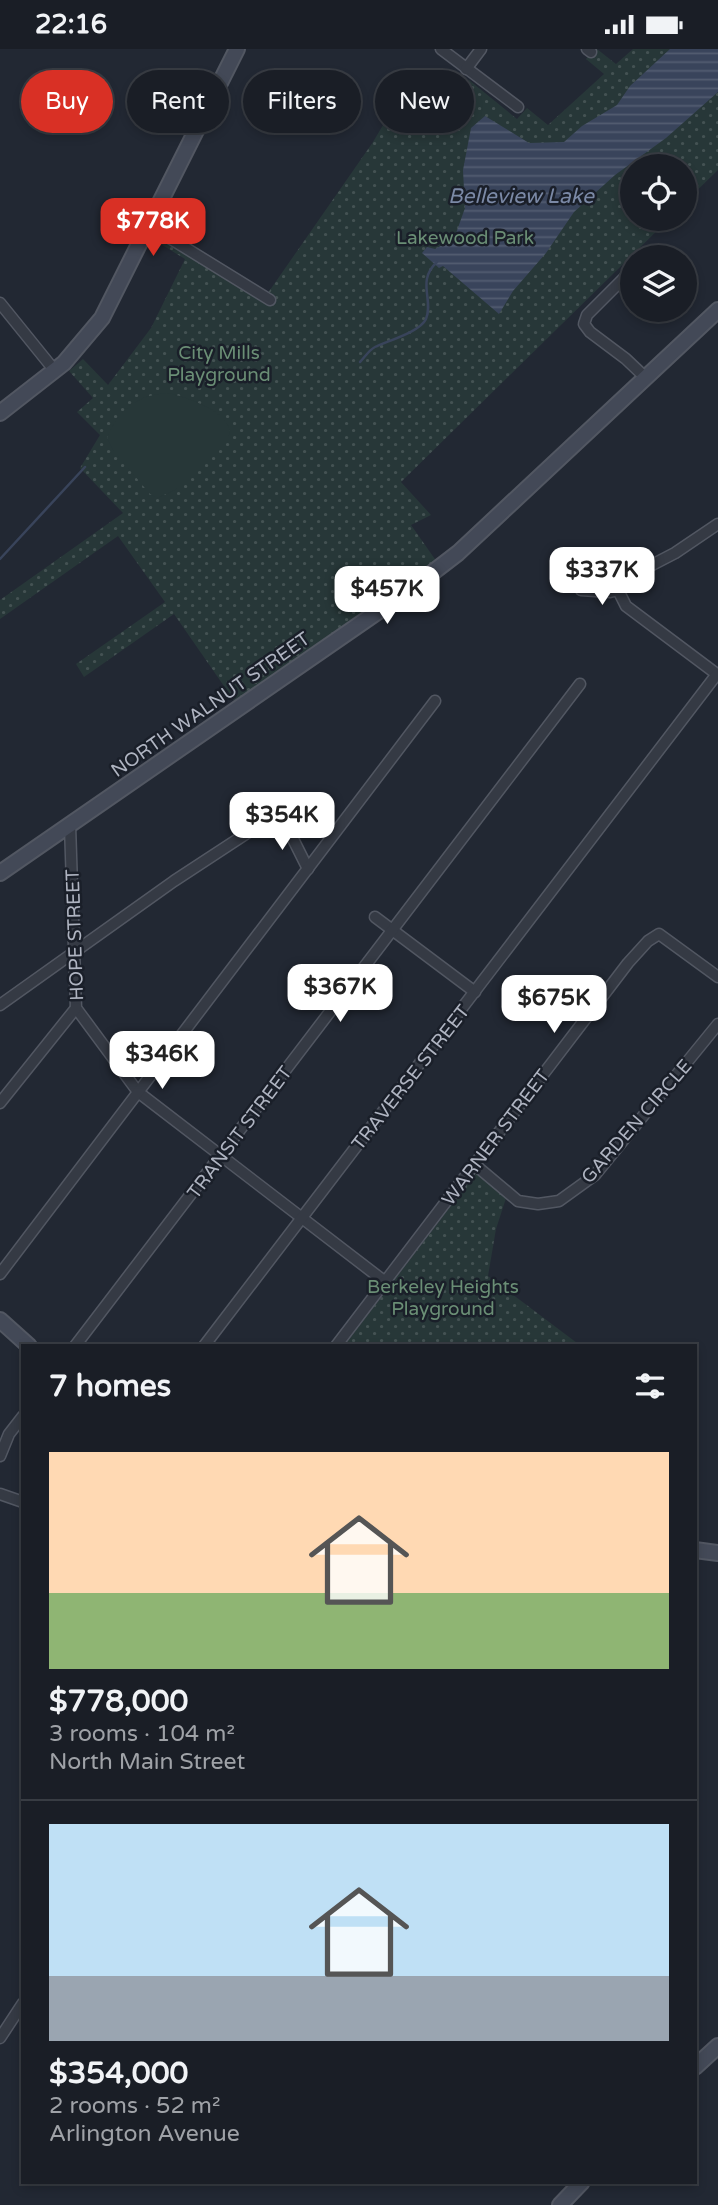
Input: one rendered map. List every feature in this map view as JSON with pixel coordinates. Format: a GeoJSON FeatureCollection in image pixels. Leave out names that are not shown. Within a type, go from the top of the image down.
{"type":"FeatureCollection","features":[{"type":"Feature","properties":{"kind":"street"},"geometry":{"type":"LineString","coordinates":[[0,413],[55,371],[79,348],[102,318],[237,49]]}},
{"type":"Feature","properties":{"kind":"street"},"geometry":{"type":"LineString","coordinates":[[441,49],[518,107]]}},
{"type":"Feature","properties":{"kind":"street"},"geometry":{"type":"LineString","coordinates":[[466,69],[481,49]]}},
{"type":"Feature","properties":{"kind":"street"},"geometry":{"type":"LineString","coordinates":[[150,226],[270,300]]}},
{"type":"Feature","properties":{"kind":"street"},"geometry":{"type":"LineString","coordinates":[[620,284],[587,315],[584,322],[588,330],[646,378]]}},
{"type":"Feature","properties":{"kind":"street"},"geometry":{"type":"LineString","coordinates":[[0,303],[55,371]]}},
{"type":"Feature","properties":{"kind":"street","name":"NORTH WALNUT STREET"},"geometry":{"type":"LineString","coordinates":[[0,873],[415,586],[458,553],[718,310]]}},
{"type":"Feature","properties":{"kind":"street"},"geometry":{"type":"LineString","coordinates":[[581,590],[618,590],[645,569],[675,553],[718,524]]}},
{"type":"Feature","properties":{"kind":"street"},"geometry":{"type":"LineString","coordinates":[[618,590],[629,609],[718,675]]}},
{"type":"Feature","properties":{"kind":"street","name":"TRAVERSE STREET"},"geometry":{"type":"LineString","coordinates":[[206,1344],[718,675]]}},
{"type":"Feature","properties":{"kind":"street","name":"TRANSIT STREET"},"geometry":{"type":"LineString","coordinates":[[77,1344],[580,684]]}},
{"type":"Feature","properties":{"kind":"street"},"geometry":{"type":"LineString","coordinates":[[0,1274],[435,701]]}},
{"type":"Feature","properties":{"kind":"street"},"geometry":{"type":"LineString","coordinates":[[0,1005],[174,881],[267,820],[274,818],[288,829],[308,869]]}},
{"type":"Feature","properties":{"kind":"street","name":"HOPE STREET"},"geometry":{"type":"LineString","coordinates":[[70,825],[76,1008],[138,1092],[303,1216],[384,1281]]}},
{"type":"Feature","properties":{"kind":"street"},"geometry":{"type":"LineString","coordinates":[[374,917],[475,992]]}},
{"type":"Feature","properties":{"kind":"street","name":"WARNER STREET"},"geometry":{"type":"LineString","coordinates":[[337,1344],[628,963],[648,941],[659,934],[718,977]]}},
{"type":"Feature","properties":{"kind":"street"},"geometry":{"type":"LineString","coordinates":[[0,1103],[76,1008]]}},
{"type":"Feature","properties":{"kind":"street","name":"GARDEN CIRCLE"},"geometry":{"type":"LineString","coordinates":[[474,1164],[518,1201],[538,1204],[559,1201],[595,1175],[718,1024]]}},
{"type":"Feature","properties":{"kind":"street"},"geometry":{"type":"LineString","coordinates":[[0,1321],[27,1344]]}},
{"type":"Feature","properties":{"kind":"street"},"geometry":{"type":"LineString","coordinates":[[0,1456],[9,1434],[21,1419]]}},
{"type":"Feature","properties":{"kind":"street"},"geometry":{"type":"LineString","coordinates":[[0,1495],[21,1501]]}},
{"type":"Feature","properties":{"kind":"street"},"geometry":{"type":"LineString","coordinates":[[697,1550],[718,1553]]}},
{"type":"Feature","properties":{"kind":"street"},"geometry":{"type":"LineString","coordinates":[[0,2038],[21,2006]]}},
{"type":"Feature","properties":{"kind":"street"},"geometry":{"type":"LineString","coordinates":[[697,2065],[718,2046]]}},
{"type":"Feature","properties":{"kind":"street"},"geometry":{"type":"LineString","coordinates":[[560,2205],[580,2184]]}},
{"type":"Feature","properties":{"kind":"green space","name":"Lakewood Park"},"geometry":{"type":"Polygon","coordinates":[[[594,49],[616,64],[633,49],[718,49],[718,170],[697,190],[697,154],[620,154],[620,231],[657,231],[643,245],[620,245],[620,267],[401,482],[431,515],[411,525],[437,562],[235,702],[174,614],[84,677],[76,664],[165,602],[118,536],[0,619],[0,600],[123,513],[80,468],[100,435],[77,412],[93,398],[69,371],[83,359],[108,385],[151,328],[185,259],[154,240],[157,234],[263,300],[378,133],[474,133],[474,84],[517,119],[527,108],[548,125],[604,74],[586,59],[594,49]]]}},
{"type":"Feature","properties":{"kind":"green space"},"geometry":{"type":"Polygon","coordinates":[[[168,393],[206,406],[223,418],[230,434],[175,490],[157,498],[150,494],[113,450],[107,438],[117,419],[130,405],[147,397],[168,393]]]}},
{"type":"Feature","properties":{"kind":"green space","name":"Berkeley Heights Playground"},"geometry":{"type":"Polygon","coordinates":[[[479,1169],[508,1192],[496,1229],[488,1276],[578,1344],[346,1344],[479,1169]]]}},
{"type":"Feature","properties":{"kind":"water","name":"Belleview Lake"},"geometry":{"type":"Polygon","coordinates":[[[670,49],[718,49],[718,92],[644,154],[620,154],[620,171],[574,212],[546,253],[513,291],[499,314],[443,266],[439,268],[422,253],[427,247],[435,249],[454,239],[465,208],[463,170],[470,133],[474,133],[474,125],[485,116],[529,143],[564,142],[582,126],[617,105],[630,86],[670,49]]]}},
{"type":"Feature","properties":{"kind":"waterway"},"geometry":{"type":"LineString","coordinates":[[360,362],[373,348],[423,324],[428,312],[426,283],[437,262]]}},
{"type":"Feature","properties":{"kind":"waterway"},"geometry":{"type":"LineString","coordinates":[[0,559],[85,467]]}},
{"type":"Feature","properties":{"kind":"park label","name":"City Mills Playground"},"geometry":{"type":"Point","coordinates":[219,363]}}]}
